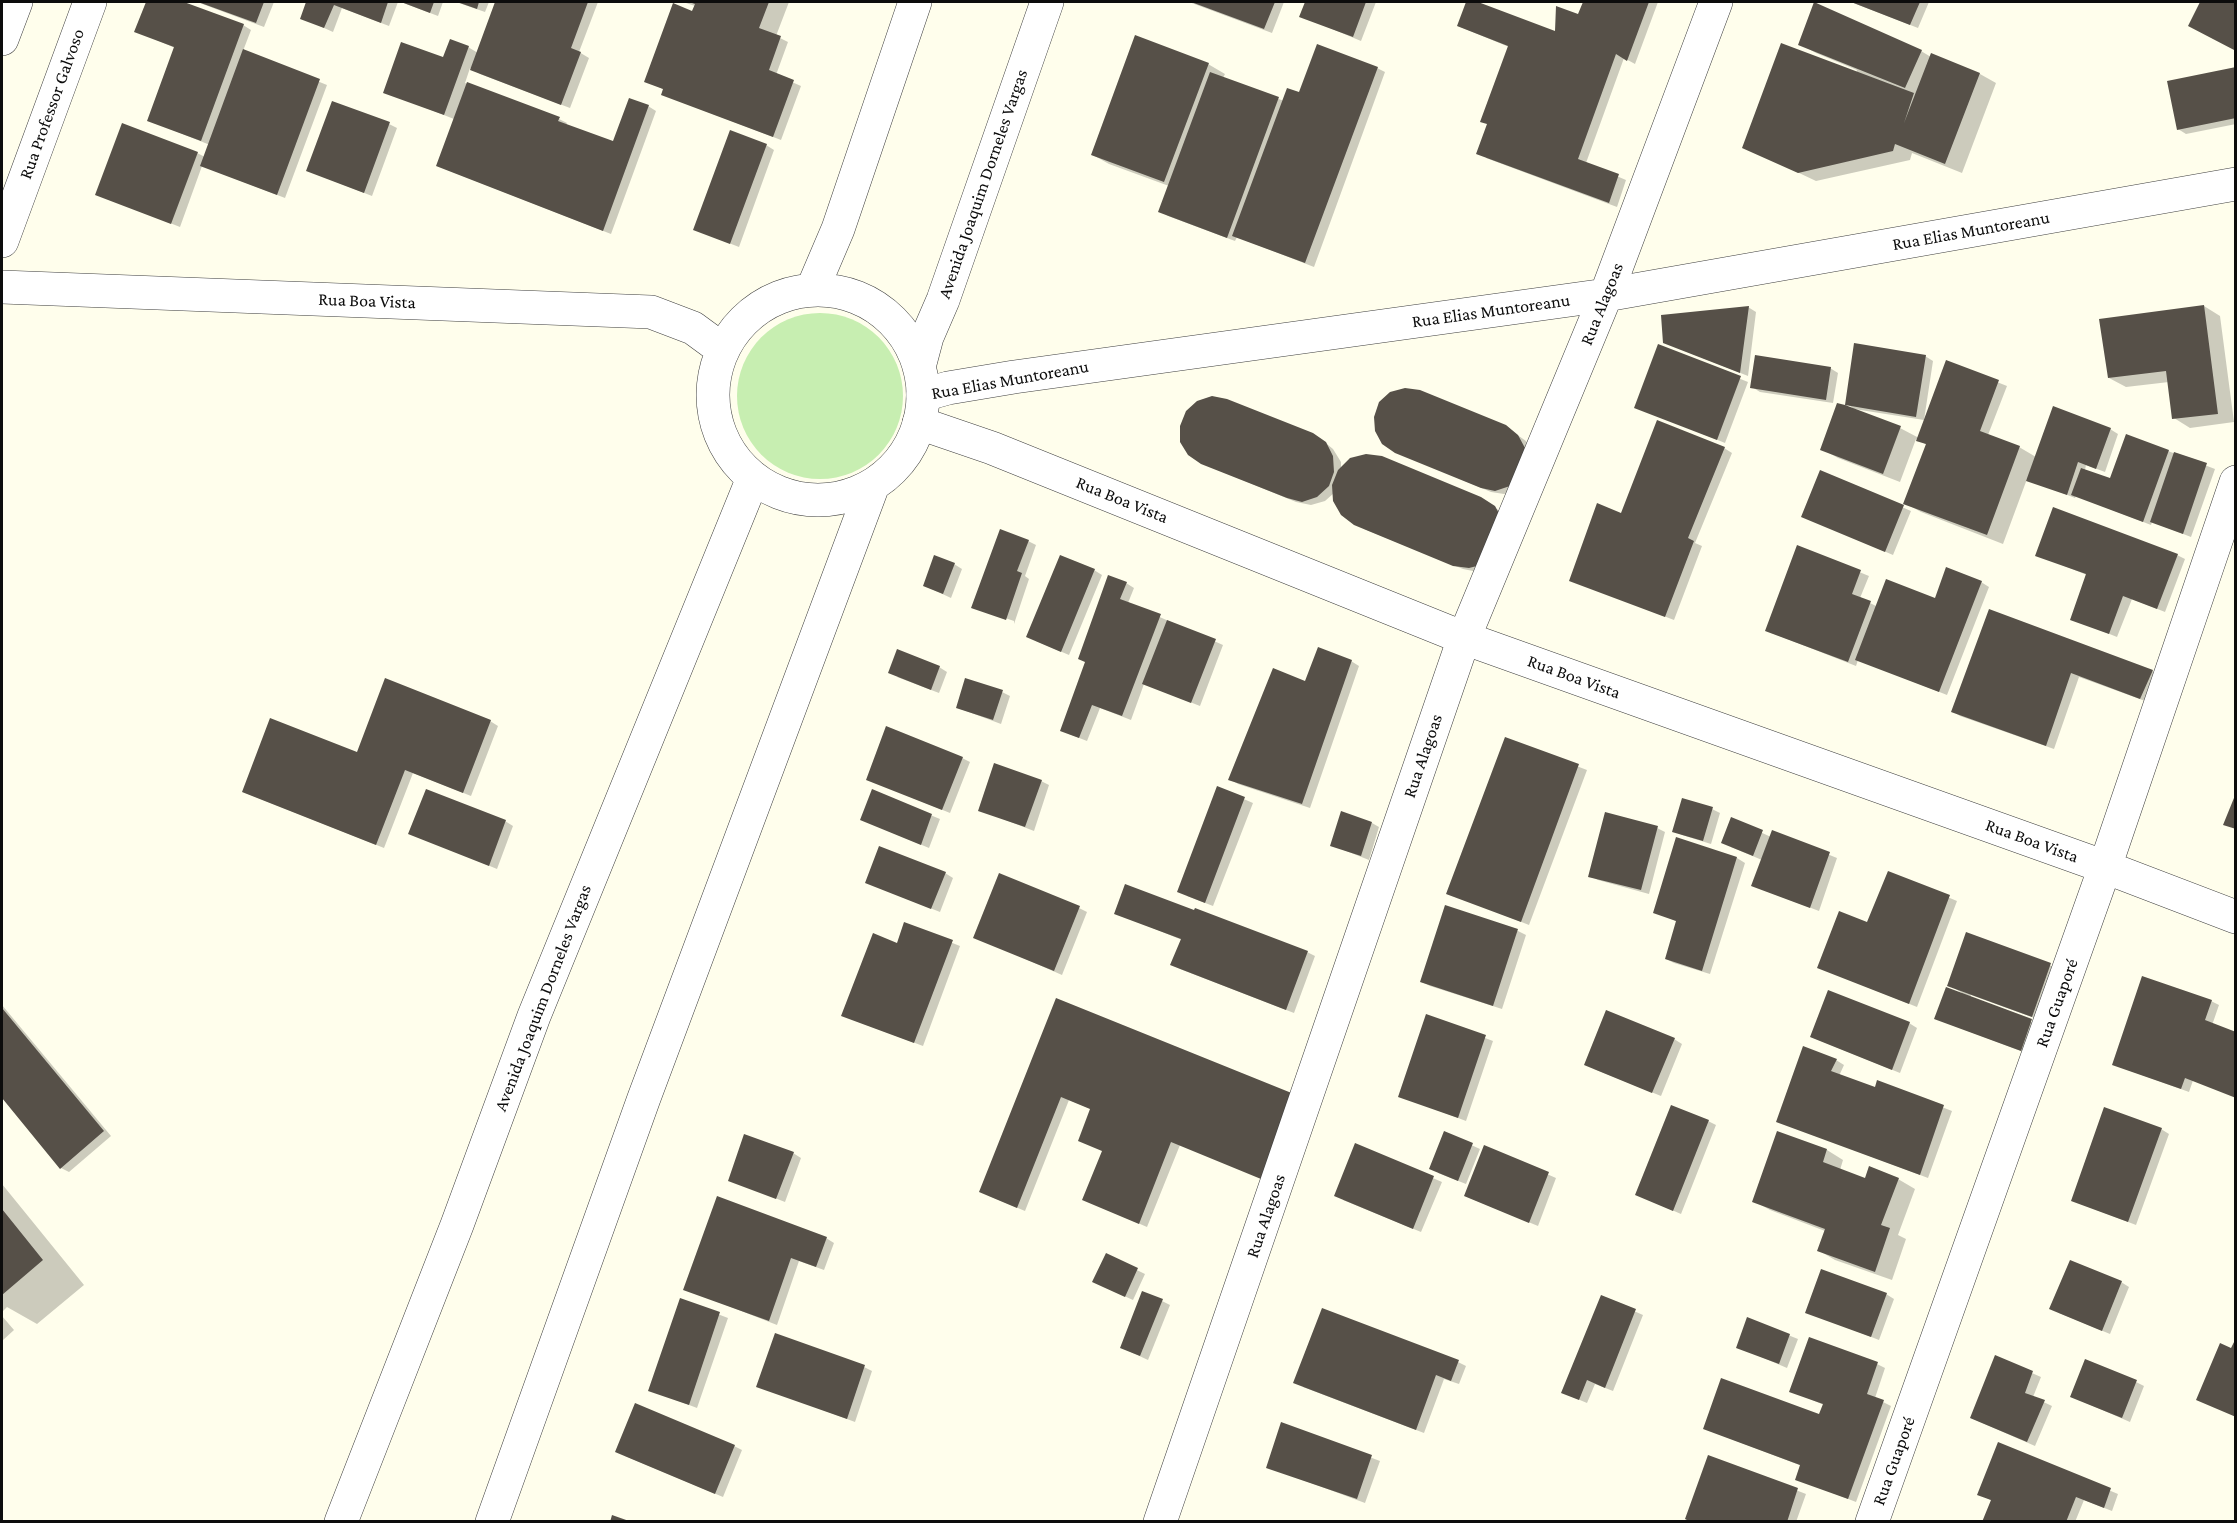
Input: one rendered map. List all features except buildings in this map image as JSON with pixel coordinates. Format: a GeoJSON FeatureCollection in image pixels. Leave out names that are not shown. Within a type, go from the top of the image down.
{"type":"FeatureCollection","features":[{"type":"Feature","properties":{"kind":"street"},"geometry":{"type":"LineString","coordinates":[[2,39],[16,2]]}},
{"type":"Feature","properties":{"kind":"street","name":"Rua Professor Galvoso"},"geometry":{"type":"LineString","coordinates":[[2,241],[90,2]]}},
{"type":"Feature","properties":{"kind":"street"},"geometry":{"type":"LineString","coordinates":[[812,290],[838,229],[915,2]]}},
{"type":"Feature","properties":{"kind":"street","name":"Avenida Joaquim Dorneles Vargas"},"geometry":{"type":"LineString","coordinates":[[920,395],[927,337],[943,300],[1047,2]]}},
{"type":"Feature","properties":{"kind":"street","name":"Rua Alagoas"},"geometry":{"type":"LineString","coordinates":[[1160,1521],[1464,638],[1606,295],[1716,2]]}},
{"type":"Feature","properties":{"kind":"street","name":"Rua Elias Muntoreanu"},"geometry":{"type":"LineString","coordinates":[[920,395],[1014,377],[1606,295],[2235,184]]}},
{"type":"Feature","properties":{"kind":"street","name":"Rua Boa Vista"},"geometry":{"type":"LineString","coordinates":[[2,287],[651,312],[693,328],[723,350]]}},
{"type":"Feature","properties":{"kind":"street"},"geometry":{"type":"LineString","coordinates":[[812,290],[840,292],[867,302],[890,319],[908,340],[920,395],[908,449],[893,469],[873,485],[849,496],[825,500],[799,499],[774,491],[753,478],[733,457],[720,433],[713,405],[714,377],[723,350],[738,326],[759,308],[784,295],[812,290]]}},
{"type":"Feature","properties":{"kind":"street","name":"Rua Boa Vista"},"geometry":{"type":"LineString","coordinates":[[920,395],[992,448],[1464,638],[2105,867],[2235,917]]}},
{"type":"Feature","properties":{"kind":"street","name":"Avenida Joaquim Dorneles Vargas"},"geometry":{"type":"LineString","coordinates":[[341,1521],[457,1226],[534,1016],[753,478]]}},
{"type":"Feature","properties":{"kind":"street","name":"Rua Guaporé"},"geometry":{"type":"LineString","coordinates":[[1872,1521],[2105,867],[2235,482]]}},
{"type":"Feature","properties":{"kind":"street"},"geometry":{"type":"LineString","coordinates":[[492,1521],[648,1086],[873,485]]}},
{"type":"Feature","properties":{"kind":"green space"},"geometry":{"type":"Polygon","coordinates":[[[820,313],[852,319],[879,337],[897,364],[903,396],[897,428],[879,455],[852,473],[820,479],[788,473],[761,455],[743,428],[737,396],[743,364],[761,337],[788,319],[820,313]]]}}]}
